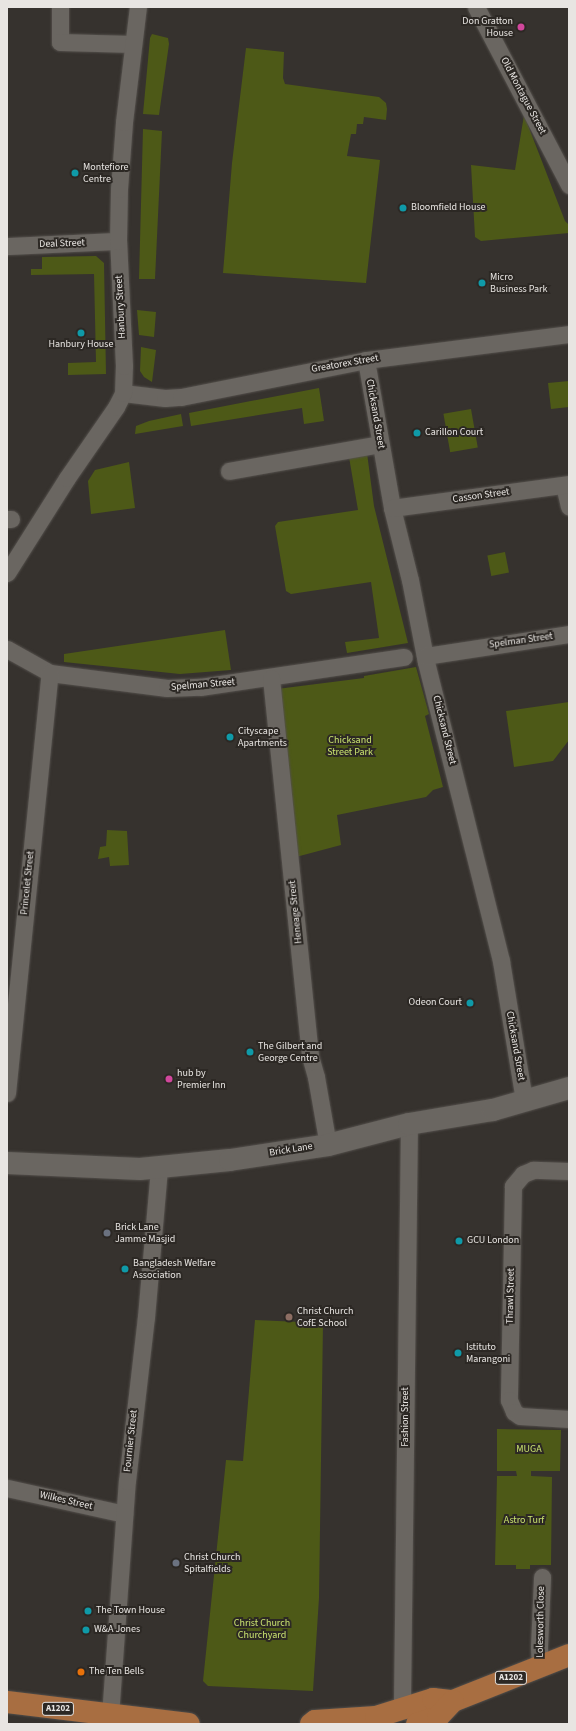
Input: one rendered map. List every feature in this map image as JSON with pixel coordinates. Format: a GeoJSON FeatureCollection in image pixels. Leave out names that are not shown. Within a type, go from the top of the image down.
{"type":"FeatureCollection","features":[{"type":"Feature","properties":{"kind":"highway","name":"A1202"},"geometry":{"type":"LineString","coordinates":[[311,1724],[315,1721],[438,1717],[453,1700],[569,1656]]}},
{"type":"Feature","properties":{"kind":"highway","name":"A1202"},"geometry":{"type":"LineString","coordinates":[[7,1702],[153,1722],[190,1724]]}},
{"type":"Feature","properties":{"kind":"main road","name":"Brick Lane"},"geometry":{"type":"LineString","coordinates":[[7,1163],[140,1169],[230,1160],[328,1144],[409,1124],[493,1110],[569,1088]]}},
{"type":"Feature","properties":{"kind":"street"},"geometry":{"type":"LineString","coordinates":[[60,7],[60,42],[133,44]]}},
{"type":"Feature","properties":{"kind":"street","name":"Hanbury Street"},"geometry":{"type":"LineString","coordinates":[[7,573],[67,478],[113,412],[123,393],[124,366],[118,242],[124,122],[138,7]]}},
{"type":"Feature","properties":{"kind":"street","name":"Old Montague Street"},"geometry":{"type":"LineString","coordinates":[[476,7],[569,185]]}},
{"type":"Feature","properties":{"kind":"street","name":"Deal Street"},"geometry":{"type":"LineString","coordinates":[[7,246],[118,242]]}},
{"type":"Feature","properties":{"kind":"street","name":"Greatorex Street"},"geometry":{"type":"LineString","coordinates":[[123,393],[165,398],[181,397],[366,360],[569,334]]}},
{"type":"Feature","properties":{"kind":"street","name":"Chicksand Street"},"geometry":{"type":"LineString","coordinates":[[366,360],[392,508],[410,580],[425,656],[500,962],[524,1100]]}},
{"type":"Feature","properties":{"kind":"street"},"geometry":{"type":"LineString","coordinates":[[229,471],[380,444]]}},
{"type":"Feature","properties":{"kind":"street"},"geometry":{"type":"LineString","coordinates":[[566,485],[569,506]]}},
{"type":"Feature","properties":{"kind":"street","name":"Casson Street"},"geometry":{"type":"LineString","coordinates":[[392,508],[566,485]]}},
{"type":"Feature","properties":{"kind":"street","name":"Spelman Street"},"geometry":{"type":"LineString","coordinates":[[425,656],[569,634]]}},
{"type":"Feature","properties":{"kind":"street","name":"Spelman Street"},"geometry":{"type":"LineString","coordinates":[[7,649],[50,673],[167,688],[200,687],[271,678],[404,657]]}},
{"type":"Feature","properties":{"kind":"street","name":"Princelet Street"},"geometry":{"type":"LineString","coordinates":[[7,1093],[50,673]]}},
{"type":"Feature","properties":{"kind":"street","name":"Heneage Street"},"geometry":{"type":"LineString","coordinates":[[271,678],[310,1056],[316,1077],[328,1144]]}},
{"type":"Feature","properties":{"kind":"street","name":"Fashion Street"},"geometry":{"type":"LineString","coordinates":[[409,1124],[402,1702],[410,1717]]}},
{"type":"Feature","properties":{"kind":"street","name":"Fournier Street"},"geometry":{"type":"LineString","coordinates":[[110,1716],[124,1514],[159,1167]]}},
{"type":"Feature","properties":{"kind":"street","name":"Thrawl Street"},"geometry":{"type":"LineString","coordinates":[[569,1171],[533,1170],[523,1174],[513,1186],[509,1400],[514,1412],[520,1416],[569,1419]]}},
{"type":"Feature","properties":{"kind":"street","name":"Wilkes Street"},"geometry":{"type":"LineString","coordinates":[[7,1488],[124,1514]]}},
{"type":"Feature","properties":{"kind":"street","name":"Lolesworth Close"},"geometry":{"type":"LineString","coordinates":[[540,1667],[539,1647],[542,1577]]}},
{"type":"Feature","properties":{"kind":"green space"},"geometry":{"type":"Polygon","coordinates":[[[152,34],[168,38],[169,44],[159,115],[143,114],[150,38],[152,34]]]}},
{"type":"Feature","properties":{"kind":"green space"},"geometry":{"type":"Polygon","coordinates":[[[246,48],[284,52],[283,78],[285,84],[379,97],[386,103],[386,120],[364,117],[363,124],[357,124],[356,134],[351,134],[347,156],[380,160],[366,283],[223,273],[232,163],[246,48]]]}},
{"type":"Feature","properties":{"kind":"green space"},"geometry":{"type":"Polygon","coordinates":[[[524,115],[565,221],[569,225],[569,233],[481,241],[475,237],[471,165],[515,170],[524,115]]]}},
{"type":"Feature","properties":{"kind":"green space"},"geometry":{"type":"Polygon","coordinates":[[[143,129],[162,131],[155,279],[139,279],[143,129]]]}},
{"type":"Feature","properties":{"kind":"green space"},"geometry":{"type":"Polygon","coordinates":[[[96,256],[104,263],[106,374],[68,375],[68,363],[96,362],[94,274],[31,275],[31,269],[42,269],[42,257],[96,256]]]}},
{"type":"Feature","properties":{"kind":"green space"},"geometry":{"type":"Polygon","coordinates":[[[137,310],[156,312],[154,337],[139,335],[137,310]]]}},
{"type":"Feature","properties":{"kind":"green space"},"geometry":{"type":"Polygon","coordinates":[[[141,347],[156,350],[152,382],[144,377],[140,371],[141,347]]]}},
{"type":"Feature","properties":{"kind":"green space"},"geometry":{"type":"Polygon","coordinates":[[[569,381],[569,407],[551,409],[548,383],[569,381]]]}},
{"type":"Feature","properties":{"kind":"green space"},"geometry":{"type":"Polygon","coordinates":[[[319,388],[324,421],[304,424],[302,408],[191,426],[189,413],[319,388]]]}},
{"type":"Feature","properties":{"kind":"green space"},"geometry":{"type":"Polygon","coordinates":[[[471,409],[478,447],[450,452],[443,414],[471,409]]]}},
{"type":"Feature","properties":{"kind":"green space"},"geometry":{"type":"Polygon","coordinates":[[[181,414],[183,426],[135,434],[136,426],[149,421],[181,414]]]}},
{"type":"Feature","properties":{"kind":"green space"},"geometry":{"type":"Polygon","coordinates":[[[367,453],[374,506],[408,643],[347,653],[345,642],[379,638],[371,582],[291,594],[286,591],[275,526],[278,522],[358,510],[349,457],[367,453]]]}},
{"type":"Feature","properties":{"kind":"green space"},"geometry":{"type":"Polygon","coordinates":[[[129,462],[135,508],[91,514],[88,481],[95,470],[129,462]]]}},
{"type":"Feature","properties":{"kind":"green space"},"geometry":{"type":"Polygon","coordinates":[[[505,552],[509,573],[491,576],[487,555],[505,552]]]}},
{"type":"Feature","properties":{"kind":"green space"},"geometry":{"type":"Polygon","coordinates":[[[225,630],[231,670],[180,674],[64,662],[64,654],[225,630]]]}},
{"type":"Feature","properties":{"kind":"green space","name":"Chicksand Street Park"},"geometry":{"type":"Polygon","coordinates":[[[416,667],[429,714],[425,716],[443,787],[433,790],[426,797],[337,815],[341,845],[296,857],[277,689],[364,678],[364,676],[416,667]]]}},
{"type":"Feature","properties":{"kind":"green space"},"geometry":{"type":"Polygon","coordinates":[[[569,702],[569,740],[553,761],[514,767],[506,711],[569,702]]]}},
{"type":"Feature","properties":{"kind":"green space"},"geometry":{"type":"Polygon","coordinates":[[[107,830],[127,831],[129,865],[110,866],[109,857],[98,859],[100,847],[106,846],[107,830]]]}},
{"type":"Feature","properties":{"kind":"green space","name":"Christ Church Churchyard"},"geometry":{"type":"Polygon","coordinates":[[[255,1320],[323,1323],[319,1598],[313,1691],[208,1686],[203,1681],[226,1460],[243,1461],[255,1320]]]}},
{"type":"Feature","properties":{"kind":"green space","name":"Astro Turf"},"geometry":{"type":"Polygon","coordinates":[[[497,1429],[561,1430],[560,1471],[531,1471],[531,1476],[552,1477],[551,1565],[530,1565],[530,1569],[516,1569],[516,1565],[495,1565],[497,1476],[517,1476],[516,1471],[497,1471],[497,1429]]]}},
{"type":"Feature","properties":{"kind":"place","name":"Don Gratton House"},"geometry":{"type":"Point","coordinates":[521,27]}},
{"type":"Feature","properties":{"kind":"place","name":"Montefiore Centre"},"geometry":{"type":"Point","coordinates":[75,173]}},
{"type":"Feature","properties":{"kind":"place","name":"Bloomfield House"},"geometry":{"type":"Point","coordinates":[403,208]}},
{"type":"Feature","properties":{"kind":"place","name":"Micro Business Park"},"geometry":{"type":"Point","coordinates":[482,283]}},
{"type":"Feature","properties":{"kind":"place","name":"Hanbury House"},"geometry":{"type":"Point","coordinates":[81,333]}},
{"type":"Feature","properties":{"kind":"place","name":"Carillon Court"},"geometry":{"type":"Point","coordinates":[417,433]}},
{"type":"Feature","properties":{"kind":"place","name":"Cityscape Apartments"},"geometry":{"type":"Point","coordinates":[230,737]}},
{"type":"Feature","properties":{"kind":"place","name":"Odeon Court"},"geometry":{"type":"Point","coordinates":[470,1003]}},
{"type":"Feature","properties":{"kind":"place","name":"The Gilbert and George Centre"},"geometry":{"type":"Point","coordinates":[250,1052]}},
{"type":"Feature","properties":{"kind":"place","name":"hub by Premier Inn"},"geometry":{"type":"Point","coordinates":[169,1079]}},
{"type":"Feature","properties":{"kind":"place","name":"Brick Lane Jamme Masjid"},"geometry":{"type":"Point","coordinates":[107,1233]}},
{"type":"Feature","properties":{"kind":"place","name":"GCU London"},"geometry":{"type":"Point","coordinates":[459,1241]}},
{"type":"Feature","properties":{"kind":"place","name":"Bangladesh Welfare Association"},"geometry":{"type":"Point","coordinates":[125,1269]}},
{"type":"Feature","properties":{"kind":"place","name":"Christ Church CofE School"},"geometry":{"type":"Point","coordinates":[289,1317]}},
{"type":"Feature","properties":{"kind":"place","name":"Istituto Marangoni"},"geometry":{"type":"Point","coordinates":[458,1353]}},
{"type":"Feature","properties":{"kind":"place","name":"Christ Church Spitalfields"},"geometry":{"type":"Point","coordinates":[176,1563]}},
{"type":"Feature","properties":{"kind":"place","name":"The Town House"},"geometry":{"type":"Point","coordinates":[88,1611]}},
{"type":"Feature","properties":{"kind":"place","name":"W&A Jones"},"geometry":{"type":"Point","coordinates":[86,1630]}},
{"type":"Feature","properties":{"kind":"place","name":"The Ten Bells"},"geometry":{"type":"Point","coordinates":[81,1672]}},
{"type":"Feature","properties":{"kind":"park label","name":"MUGA"},"geometry":{"type":"Point","coordinates":[529,1450]}}]}
